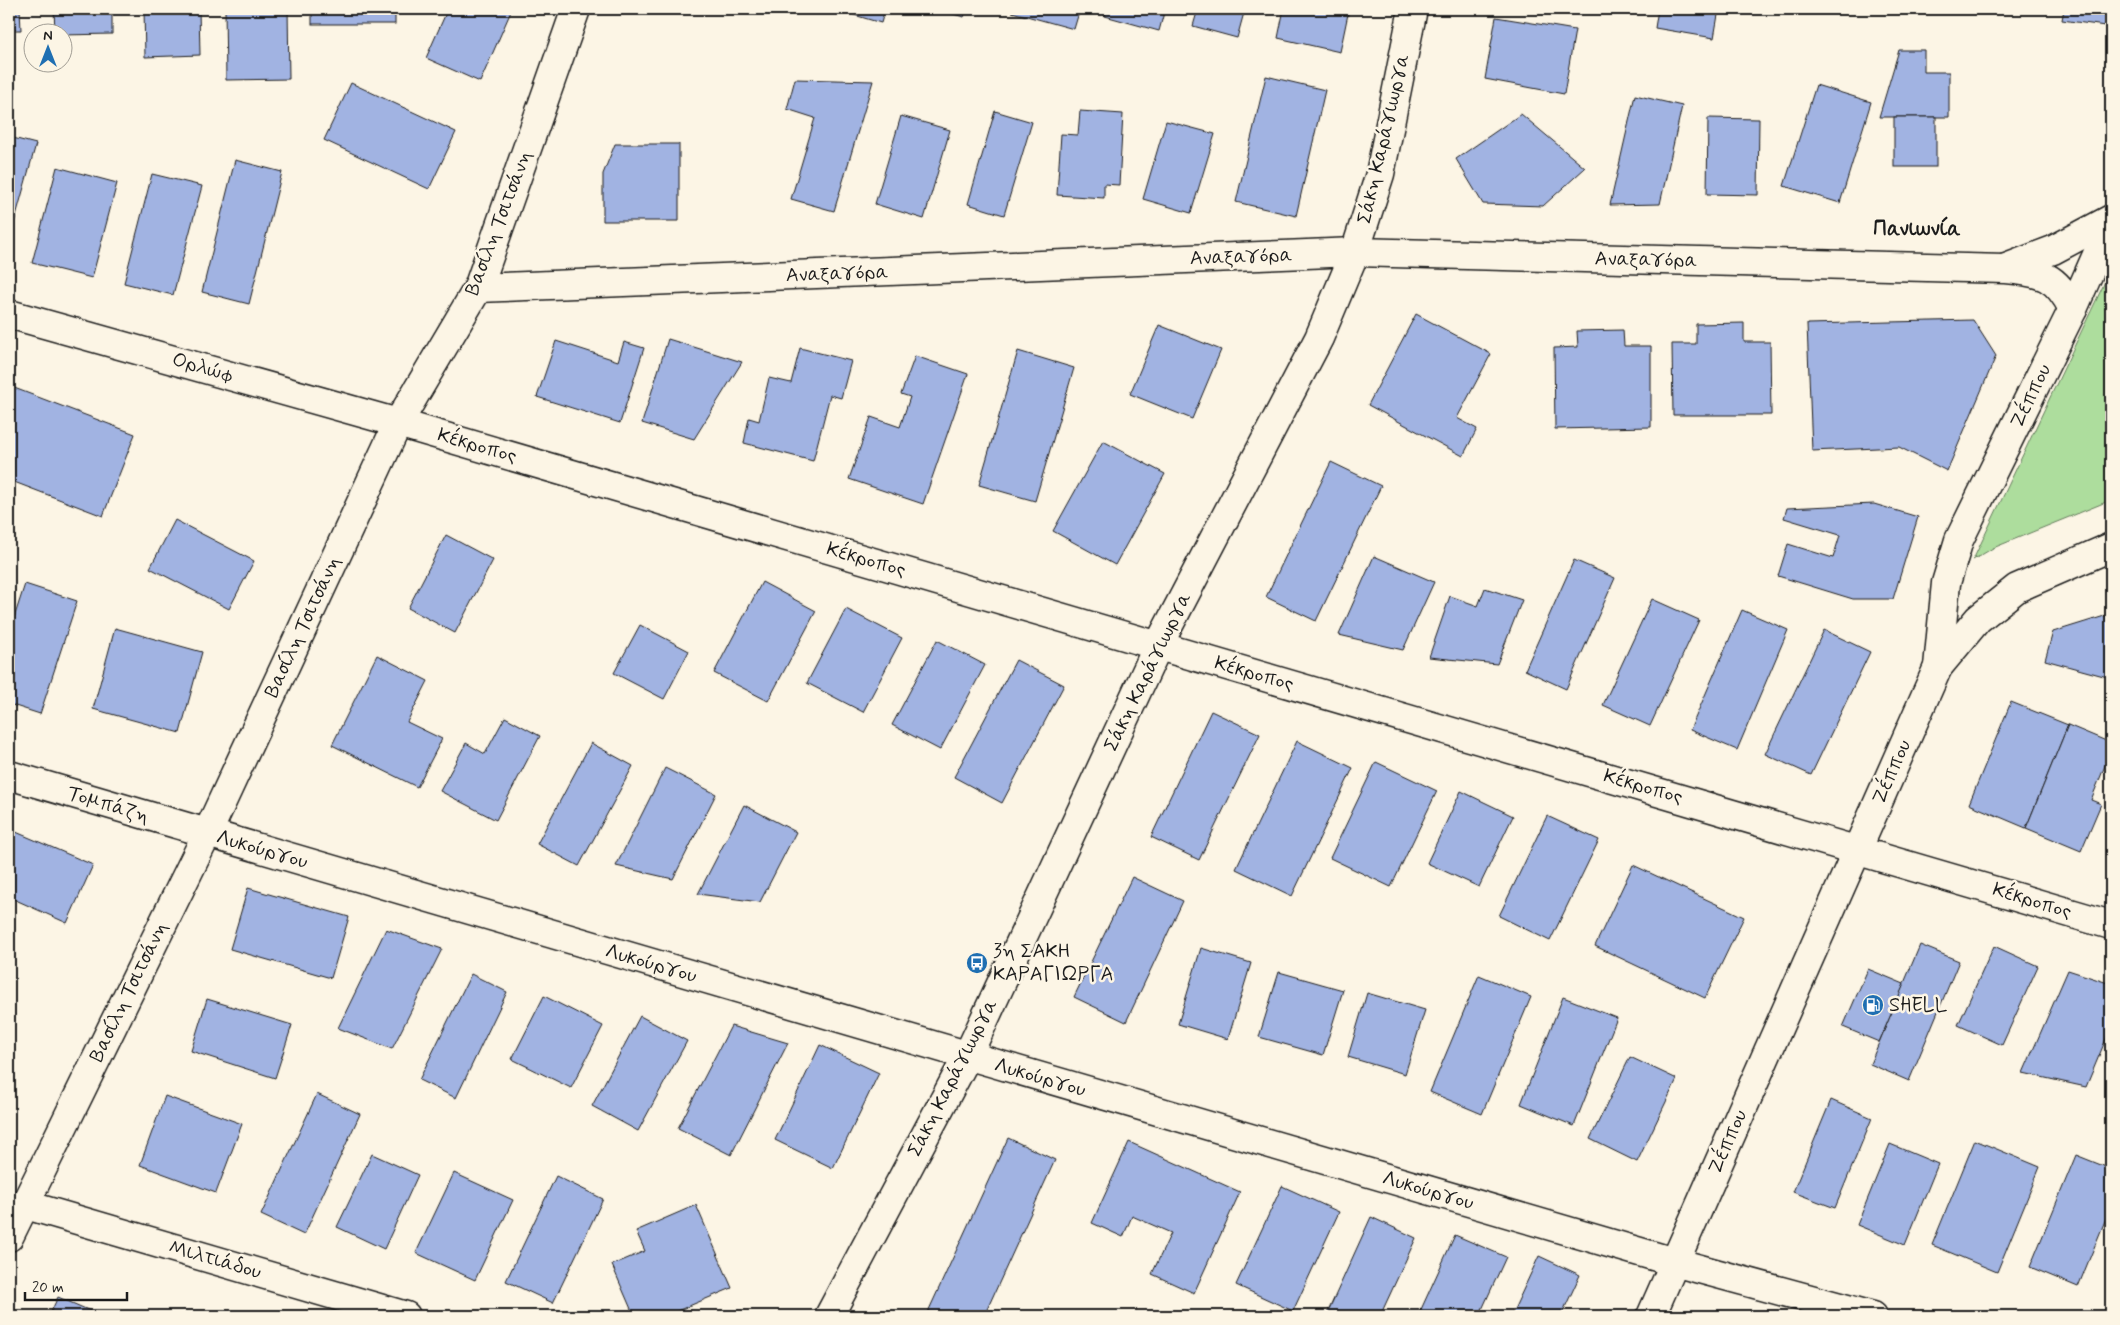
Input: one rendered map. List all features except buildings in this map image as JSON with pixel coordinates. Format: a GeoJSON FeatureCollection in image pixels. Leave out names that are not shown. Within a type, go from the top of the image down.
{"type":"FeatureCollection","features":[{"type":"Feature","properties":{"kind":"street","name":"Βασίλη Τσιτσάνη"},"geometry":{"type":"LineString","coordinates":[[9,1237],[16,1202],[207,834],[398,423],[478,288],[576,9]]}},
{"type":"Feature","properties":{"kind":"street","name":"Σάκη Καράγιωργα"},"geometry":{"type":"LineString","coordinates":[[829,1316],[966,1056],[1158,646],[1319,338],[1355,252],[1380,174],[1413,9]]}},
{"type":"Feature","properties":{"kind":"street","name":"Αναξαγόρα"},"geometry":{"type":"LineString","coordinates":[[2005,269],[2053,250],[2111,219]]}},
{"type":"Feature","properties":{"kind":"street","name":"Ζέππου"},"geometry":{"type":"LineString","coordinates":[[1651,1316],[1938,667],[1946,582],[1959,540],[2073,309],[2111,223]]}},
{"type":"Feature","properties":{"kind":"street","name":"Αναξαγόρα"},"geometry":{"type":"LineString","coordinates":[[478,288],[1355,252],[2005,269],[2042,275],[2051,280],[2062,289],[2073,309]]}},
{"type":"Feature","properties":{"kind":"street","name":"Ορλώφ"},"geometry":{"type":"LineString","coordinates":[[9,314],[398,423]]}},
{"type":"Feature","properties":{"kind":"street","name":"Κέκροπος"},"geometry":{"type":"LineString","coordinates":[[398,423],[2111,925]]}},
{"type":"Feature","properties":{"kind":"street"},"geometry":{"type":"LineString","coordinates":[[1938,667],[1978,619],[2017,588],[2111,546]]}},
{"type":"Feature","properties":{"kind":"street","name":"Τομπάζη"},"geometry":{"type":"LineString","coordinates":[[9,775],[207,834]]}},
{"type":"Feature","properties":{"kind":"street","name":"Λυκούργου"},"geometry":{"type":"LineString","coordinates":[[207,834],[1674,1262],[1873,1316]]}},
{"type":"Feature","properties":{"kind":"street","name":"Μιλτιάδου"},"geometry":{"type":"LineString","coordinates":[[16,1202],[406,1316]]}},
{"type":"Feature","properties":{"kind":"green space"},"geometry":{"type":"Polygon","coordinates":[[[2111,269],[2111,500],[1993,548],[1973,560],[2111,269]]]}},
{"type":"Feature","properties":{"kind":"place","name":"3η ΣΑΚΗ ΚΑΡΑΓΙΩΡΓΑ"},"geometry":{"type":"Point","coordinates":[977,963]}},
{"type":"Feature","properties":{"kind":"place","name":"SHELL"},"geometry":{"type":"Point","coordinates":[1873,1005]}},
{"type":"Feature","properties":{"kind":"district","name":"Πανιωνία"},"geometry":{"type":"Point","coordinates":[1917,229]}}]}
